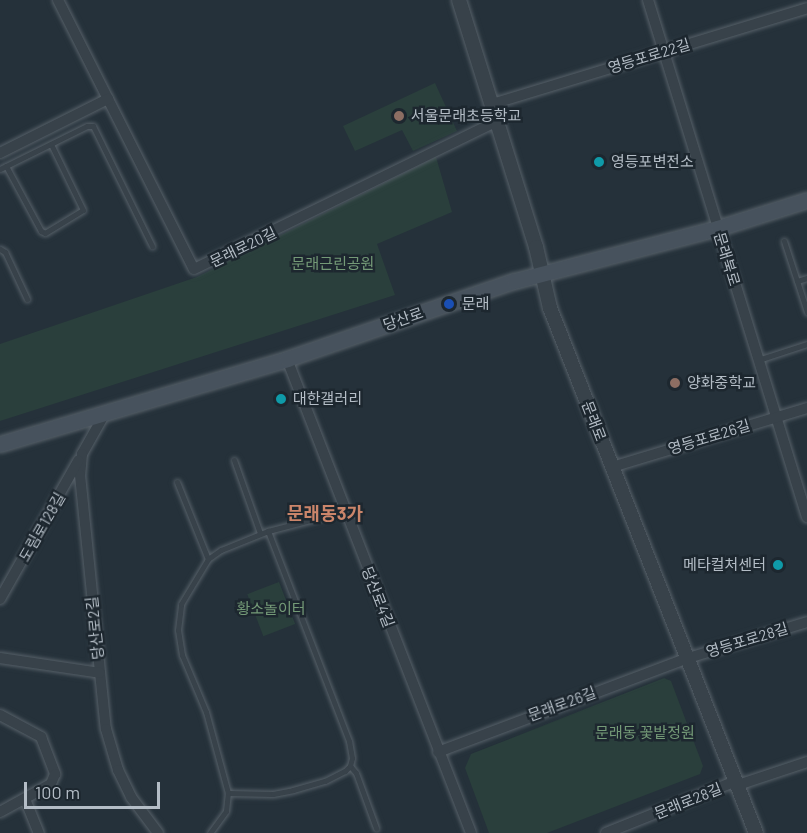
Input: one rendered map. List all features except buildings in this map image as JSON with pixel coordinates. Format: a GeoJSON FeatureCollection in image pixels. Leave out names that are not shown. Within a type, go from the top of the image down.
{"type":"FeatureCollection","features":[{"type":"Feature","properties":{"kind":"main road","name":"당산로"},"geometry":{"type":"LineString","coordinates":[[0,444],[287,359],[543,273],[718,228],[807,200]]}},
{"type":"Feature","properties":{"kind":"street","name":"문래로20길"},"geometry":{"type":"LineString","coordinates":[[58,0],[194,269],[497,121]]}},
{"type":"Feature","properties":{"kind":"street","name":"문래로"},"geometry":{"type":"LineString","coordinates":[[459,0],[543,273],[550,308],[756,833]]}},
{"type":"Feature","properties":{"kind":"street","name":"문래북로"},"geometry":{"type":"LineString","coordinates":[[648,0],[807,517]]}},
{"type":"Feature","properties":{"kind":"street","name":"영등포로22길"},"geometry":{"type":"LineString","coordinates":[[492,104],[807,8]]}},
{"type":"Feature","properties":{"kind":"street"},"geometry":{"type":"LineString","coordinates":[[0,153],[108,99]]}},
{"type":"Feature","properties":{"kind":"street","name":"당산로4길"},"geometry":{"type":"LineString","coordinates":[[287,359],[471,833]]}},
{"type":"Feature","properties":{"kind":"street","name":"영등포로26길"},"geometry":{"type":"LineString","coordinates":[[612,467],[807,408]]}},
{"type":"Feature","properties":{"kind":"street","name":"당산로2길"},"geometry":{"type":"LineString","coordinates":[[104,415],[82,454],[80,475],[106,729],[118,770],[143,815],[158,833]]}},
{"type":"Feature","properties":{"kind":"street","name":"도림로128길"},"geometry":{"type":"LineString","coordinates":[[0,599],[82,454]]}},
{"type":"Feature","properties":{"kind":"street","name":"영등포로28길"},"geometry":{"type":"LineString","coordinates":[[687,658],[807,622]]}},
{"type":"Feature","properties":{"kind":"street"},"geometry":{"type":"LineString","coordinates":[[0,658],[100,673]]}},
{"type":"Feature","properties":{"kind":"street","name":"문래로26길"},"geometry":{"type":"LineString","coordinates":[[438,752],[687,658]]}},
{"type":"Feature","properties":{"kind":"street"},"geometry":{"type":"LineString","coordinates":[[0,715],[41,737],[54,765],[55,774],[51,784],[0,812]]}},
{"type":"Feature","properties":{"kind":"street","name":"문래로28길"},"geometry":{"type":"LineString","coordinates":[[606,833],[737,783],[807,762]]}},
{"type":"Feature","properties":{"kind":"street"},"geometry":{"type":"LineString","coordinates":[[25,799],[39,833]]}},
{"type":"Feature","properties":{"kind":"lane"},"geometry":{"type":"LineString","coordinates":[[51,144],[83,210],[45,233],[41,231],[3,168],[51,144],[87,126],[93,126],[152,246]]}},
{"type":"Feature","properties":{"kind":"lane"},"geometry":{"type":"LineString","coordinates":[[784,241],[807,312]]}},
{"type":"Feature","properties":{"kind":"lane"},"geometry":{"type":"LineString","coordinates":[[0,249],[5,252],[27,298]]}},
{"type":"Feature","properties":{"kind":"lane"},"geometry":{"type":"LineString","coordinates":[[797,281],[807,278]]}},
{"type":"Feature","properties":{"kind":"lane"},"geometry":{"type":"LineString","coordinates":[[758,360],[807,344]]}},
{"type":"Feature","properties":{"kind":"lane"},"geometry":{"type":"LineString","coordinates":[[234,460],[260,533]]}},
{"type":"Feature","properties":{"kind":"lane"},"geometry":{"type":"LineString","coordinates":[[177,482],[208,559]]}},
{"type":"Feature","properties":{"kind":"lane"},"geometry":{"type":"LineString","coordinates":[[210,833],[226,811],[228,793],[206,712],[182,655],[178,630],[181,604],[208,559],[221,550],[260,533],[345,511]]}},
{"type":"Feature","properties":{"kind":"lane"},"geometry":{"type":"LineString","coordinates":[[228,793],[273,795],[325,781],[350,766],[352,758],[349,741],[268,531]]}},
{"type":"Feature","properties":{"kind":"lane"},"geometry":{"type":"LineString","coordinates":[[350,766],[356,773],[376,828]]}},
{"type":"Feature","properties":{"kind":"green space"},"geometry":{"type":"Polygon","coordinates":[[[435,83],[457,131],[413,151],[402,130],[355,151],[343,126],[435,83]]]}},
{"type":"Feature","properties":{"kind":"green space","name":"문래근린공원"},"geometry":{"type":"Polygon","coordinates":[[[436,157],[452,212],[377,244],[395,295],[0,421],[0,344],[197,277],[436,157]]]}},
{"type":"Feature","properties":{"kind":"green space","name":"황소놀이터"},"geometry":{"type":"Polygon","coordinates":[[[279,582],[295,624],[263,636],[247,594],[279,582]]]}},
{"type":"Feature","properties":{"kind":"green space","name":"문래동 꽃밭정원"},"geometry":{"type":"Polygon","coordinates":[[[664,678],[671,681],[703,766],[700,774],[547,833],[489,833],[465,768],[471,754],[664,678]]]}},
{"type":"Feature","properties":{"kind":"place","name":"서울문래초등학교"},"geometry":{"type":"Point","coordinates":[399,116]}},
{"type":"Feature","properties":{"kind":"place","name":"영등포변전소"},"geometry":{"type":"Point","coordinates":[599,162]}},
{"type":"Feature","properties":{"kind":"place","name":"문래"},"geometry":{"type":"Point","coordinates":[449,304]}},
{"type":"Feature","properties":{"kind":"place","name":"양화중학교"},"geometry":{"type":"Point","coordinates":[675,383]}},
{"type":"Feature","properties":{"kind":"place","name":"대한갤러리"},"geometry":{"type":"Point","coordinates":[281,399]}},
{"type":"Feature","properties":{"kind":"place","name":"메타컬처센터"},"geometry":{"type":"Point","coordinates":[778,565]}},
{"type":"Feature","properties":{"kind":"district","name":"문래동3가"},"geometry":{"type":"Point","coordinates":[325,513]}}]}
